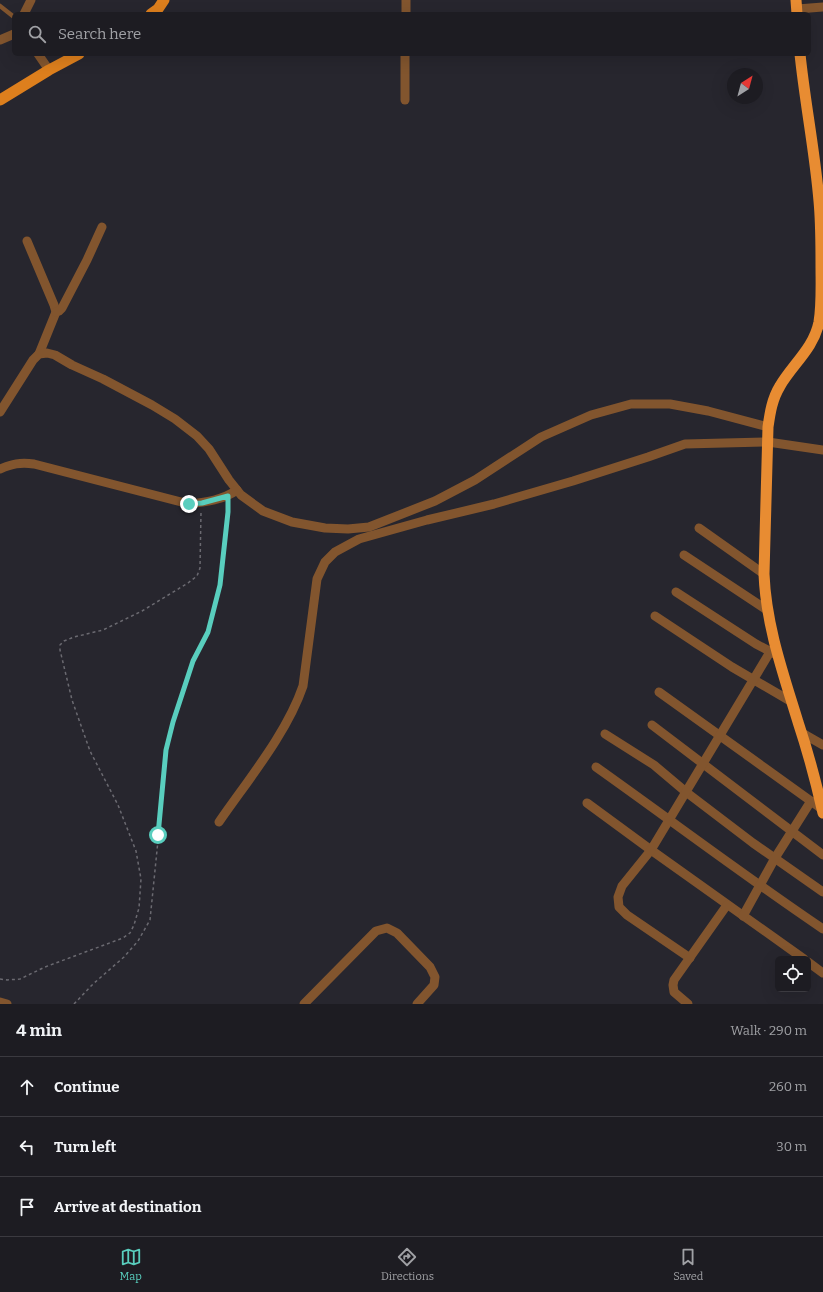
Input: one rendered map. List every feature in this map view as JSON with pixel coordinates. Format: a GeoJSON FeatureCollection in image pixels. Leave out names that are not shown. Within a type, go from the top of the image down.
{"type":"FeatureCollection","features":[{"type":"Feature","properties":{"kind":"highway"},"geometry":{"type":"LineString","coordinates":[[800,56],[819,200],[821,249],[819,323],[816,334],[809,346],[779,387],[773,399],[768,427],[764,574],[774,654],[802,733],[822,811]]}},
{"type":"Feature","properties":{"kind":"main road"},"geometry":{"type":"LineString","coordinates":[[154,12],[158,9],[164,0]]}},
{"type":"Feature","properties":{"kind":"main road"},"geometry":{"type":"LineString","coordinates":[[0,100],[74,56]]}},
{"type":"Feature","properties":{"kind":"street"},"geometry":{"type":"LineString","coordinates":[[25,12],[31,0]]}},
{"type":"Feature","properties":{"kind":"street"},"geometry":{"type":"LineString","coordinates":[[406,0],[406,12]]}},
{"type":"Feature","properties":{"kind":"street"},"geometry":{"type":"LineString","coordinates":[[797,8],[823,7]]}},
{"type":"Feature","properties":{"kind":"street"},"geometry":{"type":"LineString","coordinates":[[0,40],[12,35]]}},
{"type":"Feature","properties":{"kind":"street"},"geometry":{"type":"LineString","coordinates":[[39,56],[49,70]]}},
{"type":"Feature","properties":{"kind":"street"},"geometry":{"type":"LineString","coordinates":[[405,56],[405,100]]}},
{"type":"Feature","properties":{"kind":"street"},"geometry":{"type":"LineString","coordinates":[[0,412],[30,365],[39,354],[56,312],[62,308],[102,227]]}},
{"type":"Feature","properties":{"kind":"street"},"geometry":{"type":"LineString","coordinates":[[27,241],[56,312]]}},
{"type":"Feature","properties":{"kind":"street"},"geometry":{"type":"LineString","coordinates":[[39,354],[47,353],[55,355],[72,365],[104,379],[175,419],[209,449],[229,480],[241,495],[263,511],[292,522],[326,528],[348,529],[369,527],[435,500],[475,480],[541,437],[592,415],[630,404],[670,404],[708,411],[768,427]]}},
{"type":"Feature","properties":{"kind":"street"},"geometry":{"type":"LineString","coordinates":[[219,822],[264,757],[291,714],[297,701],[303,686],[317,579],[326,562],[335,552],[359,539],[558,486],[685,444],[768,442],[823,450]]}},
{"type":"Feature","properties":{"kind":"street"},"geometry":{"type":"LineString","coordinates":[[0,469],[22,462],[34,464],[189,504],[202,503],[228,496],[237,490]]}},
{"type":"Feature","properties":{"kind":"street"},"geometry":{"type":"LineString","coordinates":[[699,528],[764,574]]}},
{"type":"Feature","properties":{"kind":"street"},"geometry":{"type":"LineString","coordinates":[[684,555],[768,610]]}},
{"type":"Feature","properties":{"kind":"street"},"geometry":{"type":"LineString","coordinates":[[676,592],[774,654],[752,680],[651,850],[622,886],[618,897],[619,907],[627,915],[690,958]]}},
{"type":"Feature","properties":{"kind":"street"},"geometry":{"type":"LineString","coordinates":[[655,616],[752,680],[792,702]]}},
{"type":"Feature","properties":{"kind":"street"},"geometry":{"type":"LineString","coordinates":[[659,692],[811,801],[822,811]]}},
{"type":"Feature","properties":{"kind":"street"},"geometry":{"type":"LineString","coordinates":[[652,725],[823,855]]}},
{"type":"Feature","properties":{"kind":"street"},"geometry":{"type":"LineString","coordinates":[[802,733],[823,745]]}},
{"type":"Feature","properties":{"kind":"street"},"geometry":{"type":"LineString","coordinates":[[605,734],[654,765],[686,792],[823,892]]}},
{"type":"Feature","properties":{"kind":"street"},"geometry":{"type":"LineString","coordinates":[[596,767],[760,886],[823,929]]}},
{"type":"Feature","properties":{"kind":"street"},"geometry":{"type":"LineString","coordinates":[[743,916],[775,858],[811,801]]}},
{"type":"Feature","properties":{"kind":"street"},"geometry":{"type":"LineString","coordinates":[[587,803],[800,956]]}},
{"type":"Feature","properties":{"kind":"street"},"geometry":{"type":"LineString","coordinates":[[688,1004],[674,992],[674,980],[727,905]]}},
{"type":"Feature","properties":{"kind":"street"},"geometry":{"type":"LineString","coordinates":[[304,1004],[376,932],[387,928],[397,933],[430,967],[435,977],[434,984],[417,1004]]}},
{"type":"Feature","properties":{"kind":"street"},"geometry":{"type":"LineString","coordinates":[[811,964],[823,973]]}},
{"type":"Feature","properties":{"kind":"street"},"geometry":{"type":"LineString","coordinates":[[0,1002],[7,1004]]}},
{"type":"Feature","properties":{"kind":"lane"},"geometry":{"type":"LineString","coordinates":[[0,6],[12,15]]}},
{"type":"Feature","properties":{"kind":"path"},"geometry":{"type":"LineString","coordinates":[[74,1004],[93,984],[124,957],[138,941],[150,920],[166,750],[177,708],[193,661],[208,632],[220,585],[228,512],[228,496]]}},
{"type":"Feature","properties":{"kind":"path"},"geometry":{"type":"LineString","coordinates":[[0,979],[20,979],[67,959],[118,940],[130,933],[134,925],[139,908],[141,879],[136,851],[118,805],[90,751],[72,700],[60,645],[64,641],[74,637],[103,630],[116,625],[142,611],[197,576],[200,568],[202,503]]}},
{"type":"Feature","properties":{"kind":"route"},"geometry":{"type":"LineString","coordinates":[[158,835],[166,750],[173,722],[193,661],[208,632],[220,585],[228,512],[228,496],[202,503],[189,504]]}}]}
